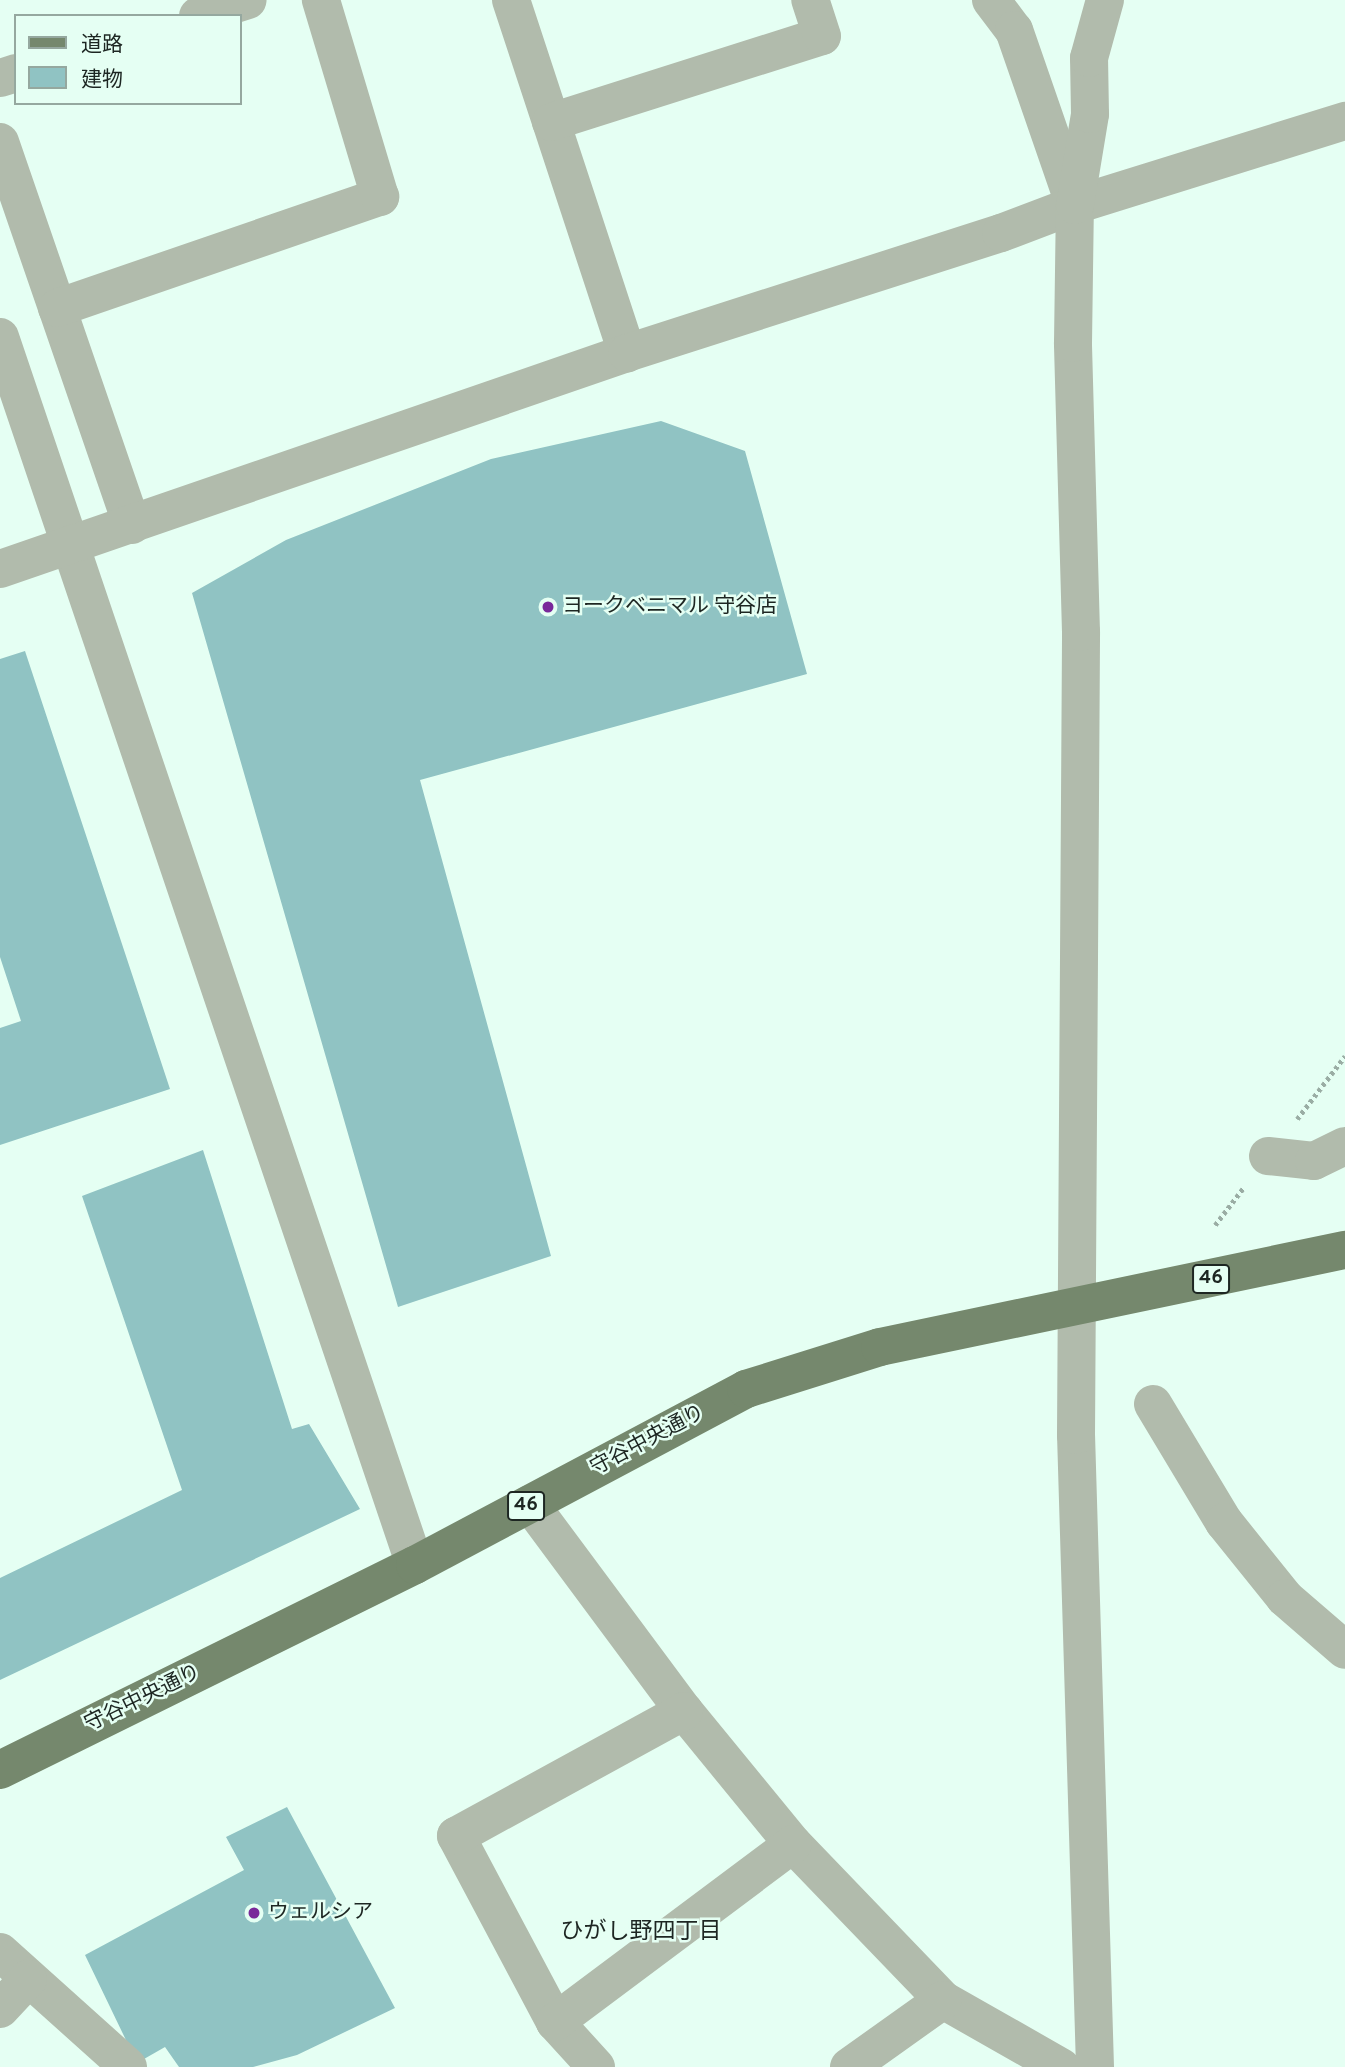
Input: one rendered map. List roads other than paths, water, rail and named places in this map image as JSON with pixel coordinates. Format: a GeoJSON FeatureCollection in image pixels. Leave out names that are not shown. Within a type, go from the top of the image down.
{"type":"FeatureCollection","features":[{"type":"Feature","properties":{"kind":"main road","name":"守谷中央通り"},"geometry":{"type":"LineString","coordinates":[[0,1770],[415,1565],[746,1389],[880,1347],[1345,1250]]}},
{"type":"Feature","properties":{"kind":"street"},"geometry":{"type":"LineString","coordinates":[[204,14],[248,0]]}},
{"type":"Feature","properties":{"kind":"street"},"geometry":{"type":"LineString","coordinates":[[57,308],[380,197],[321,0]]}},
{"type":"Feature","properties":{"kind":"street"},"geometry":{"type":"LineString","coordinates":[[511,0],[627,353]]}},
{"type":"Feature","properties":{"kind":"street"},"geometry":{"type":"LineString","coordinates":[[551,122],[822,36],[810,0]]}},
{"type":"Feature","properties":{"kind":"street"},"geometry":{"type":"LineString","coordinates":[[991,0],[1014,30],[1075,205]]}},
{"type":"Feature","properties":{"kind":"street"},"geometry":{"type":"LineString","coordinates":[[1095,2067],[1076,1307],[1082,632],[1073,343],[1075,205],[1090,114],[1090,58],[1105,0]]}},
{"type":"Feature","properties":{"kind":"street"},"geometry":{"type":"LineString","coordinates":[[0,569],[627,353],[1001,233],[1075,205],[1345,121]]}},
{"type":"Feature","properties":{"kind":"street"},"geometry":{"type":"LineString","coordinates":[[0,142],[132,525]]}},
{"type":"Feature","properties":{"kind":"street"},"geometry":{"type":"LineString","coordinates":[[0,337],[74,545],[415,1565]]}},
{"type":"Feature","properties":{"kind":"street"},"geometry":{"type":"LineString","coordinates":[[1268,1156],[1314,1161],[1345,1146]]}},
{"type":"Feature","properties":{"kind":"street"},"geometry":{"type":"LineString","coordinates":[[1153,1404],[1224,1522],[1285,1598],[1345,1650]]}},
{"type":"Feature","properties":{"kind":"street"},"geometry":{"type":"LineString","coordinates":[[530,1504],[684,1711],[793,1844],[943,2000],[1061,2067]]}},
{"type":"Feature","properties":{"kind":"street"},"geometry":{"type":"LineString","coordinates":[[596,2067],[555,2022],[456,1836],[684,1711]]}},
{"type":"Feature","properties":{"kind":"street"},"geometry":{"type":"LineString","coordinates":[[555,2022],[793,1844]]}},
{"type":"Feature","properties":{"kind":"street"},"geometry":{"type":"LineString","coordinates":[[0,1952],[128,2067]]}},
{"type":"Feature","properties":{"kind":"street"},"geometry":{"type":"LineString","coordinates":[[0,2009],[28,1979]]}},
{"type":"Feature","properties":{"kind":"street"},"geometry":{"type":"LineString","coordinates":[[849,2067],[943,2000]]}},
{"type":"Feature","properties":{"kind":"place","name":"ヨークベニマル 守谷店"},"geometry":{"type":"Point","coordinates":[548,607]}},
{"type":"Feature","properties":{"kind":"place","name":"ウェルシア"},"geometry":{"type":"Point","coordinates":[254,1913]}},
{"type":"Feature","properties":{"kind":"district","name":"ひがし野四丁目"},"geometry":{"type":"Point","coordinates":[641,1933]}}]}
